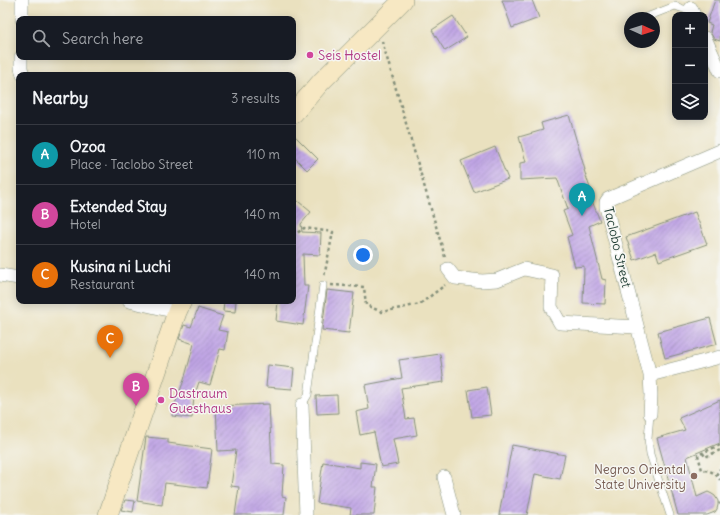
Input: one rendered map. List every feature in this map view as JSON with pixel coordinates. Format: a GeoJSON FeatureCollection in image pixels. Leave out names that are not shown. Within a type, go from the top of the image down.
{"type":"FeatureCollection","features":[{"type":"Feature","properties":{"kind":"street"},"geometry":{"type":"LineString","coordinates":[[22,0],[22,16]]}},
{"type":"Feature","properties":{"kind":"street"},"geometry":{"type":"LineString","coordinates":[[296,110],[320,82],[403,0]]}},
{"type":"Feature","properties":{"kind":"street"},"geometry":{"type":"LineString","coordinates":[[708,45],[720,71]]}},
{"type":"Feature","properties":{"kind":"street"},"geometry":{"type":"LineString","coordinates":[[21,60],[22,72]]}},
{"type":"Feature","properties":{"kind":"street","name":"Taclobo Street"},"geometry":{"type":"LineString","coordinates":[[650,414],[650,375],[606,207],[606,202],[608,199],[720,151]]}},
{"type":"Feature","properties":{"kind":"street"},"geometry":{"type":"LineString","coordinates":[[452,274],[482,281],[498,280],[524,269],[552,275],[551,307],[560,323],[637,327]]}},
{"type":"Feature","properties":{"kind":"street"},"geometry":{"type":"LineString","coordinates":[[0,275],[16,278]]}},
{"type":"Feature","properties":{"kind":"street"},"geometry":{"type":"LineString","coordinates":[[108,515],[179,307],[154,304]]}},
{"type":"Feature","properties":{"kind":"street"},"geometry":{"type":"LineString","coordinates":[[650,375],[720,357]]}},
{"type":"Feature","properties":{"kind":"street"},"geometry":{"type":"LineString","coordinates":[[302,405],[306,515]]}},
{"type":"Feature","properties":{"kind":"street"},"geometry":{"type":"LineString","coordinates":[[444,477],[454,515]]}},
{"type":"Feature","properties":{"kind":"lane"},"geometry":{"type":"LineString","coordinates":[[660,12],[675,6],[693,12]]}},
{"type":"Feature","properties":{"kind":"lane"},"geometry":{"type":"LineString","coordinates":[[302,405],[308,395],[323,285]]}},
{"type":"Feature","properties":{"kind":"lane"},"geometry":{"type":"LineString","coordinates":[[650,414],[648,439],[650,454],[670,515]]}},
{"type":"Feature","properties":{"kind":"path"},"geometry":{"type":"LineString","coordinates":[[296,234],[304,228],[332,232],[323,285],[364,287],[366,305],[382,312],[420,304],[452,274],[378,25]]}},
{"type":"Feature","properties":{"kind":"path"},"geometry":{"type":"LineString","coordinates":[[703,453],[705,457],[719,450],[718,446],[698,455],[702,470],[709,471],[716,475],[720,480]]}},
{"type":"Feature","properties":{"kind":"path"},"geometry":{"type":"LineString","coordinates":[[716,475],[720,469]]}},
{"type":"Feature","properties":{"kind":"building"},"geometry":{"type":"Polygon","coordinates":[[[502,0],[532,0],[539,18],[512,28],[502,0]]]}},
{"type":"Feature","properties":{"kind":"building"},"geometry":{"type":"Polygon","coordinates":[[[715,0],[720,0],[720,41],[714,39],[710,32],[712,25],[708,23],[715,0]]]}},
{"type":"Feature","properties":{"kind":"building"},"geometry":{"type":"Polygon","coordinates":[[[453,16],[467,37],[445,51],[432,30],[453,16]]]}},
{"type":"Feature","properties":{"kind":"building"},"geometry":{"type":"Polygon","coordinates":[[[569,115],[593,197],[591,198],[600,221],[589,226],[602,279],[606,280],[605,304],[583,303],[584,266],[575,267],[567,237],[572,235],[563,211],[568,209],[557,178],[520,180],[520,163],[526,162],[519,137],[543,130],[541,123],[569,115]]]}},
{"type":"Feature","properties":{"kind":"building"},"geometry":{"type":"Polygon","coordinates":[[[296,137],[318,159],[307,170],[296,159],[296,137]]]}},
{"type":"Feature","properties":{"kind":"building"},"geometry":{"type":"Polygon","coordinates":[[[495,147],[508,179],[474,192],[461,161],[495,147]]]}},
{"type":"Feature","properties":{"kind":"building"},"geometry":{"type":"Polygon","coordinates":[[[296,200],[311,212],[301,224],[302,232],[321,233],[320,255],[303,254],[304,286],[308,286],[303,325],[276,321],[278,304],[296,304],[296,200]]]}},
{"type":"Feature","properties":{"kind":"building"},"geometry":{"type":"Polygon","coordinates":[[[695,212],[707,244],[659,261],[656,252],[634,260],[626,237],[695,212]]]}},
{"type":"Feature","properties":{"kind":"building"},"geometry":{"type":"Polygon","coordinates":[[[327,290],[354,293],[349,333],[322,330],[327,290]]]}},
{"type":"Feature","properties":{"kind":"building"},"geometry":{"type":"Polygon","coordinates":[[[224,304],[236,304],[235,312],[223,311],[224,304]]]}},
{"type":"Feature","properties":{"kind":"building"},"geometry":{"type":"Polygon","coordinates":[[[198,308],[223,316],[218,330],[228,332],[225,350],[220,349],[210,385],[199,382],[194,397],[192,418],[172,416],[174,403],[175,404],[184,380],[194,344],[179,339],[184,325],[191,327],[198,308]]]}},
{"type":"Feature","properties":{"kind":"building"},"geometry":{"type":"Polygon","coordinates":[[[710,318],[717,344],[665,358],[658,332],[710,318]]]}},
{"type":"Feature","properties":{"kind":"building"},"geometry":{"type":"Polygon","coordinates":[[[440,354],[444,382],[401,388],[406,419],[414,418],[417,435],[393,439],[398,464],[381,467],[374,432],[360,435],[356,412],[369,409],[365,385],[402,378],[399,360],[440,354]]]}},
{"type":"Feature","properties":{"kind":"building"},"geometry":{"type":"Polygon","coordinates":[[[268,365],[294,368],[292,389],[266,387],[268,365]]]}},
{"type":"Feature","properties":{"kind":"building"},"geometry":{"type":"Polygon","coordinates":[[[487,387],[491,415],[472,417],[468,390],[487,387]]]}},
{"type":"Feature","properties":{"kind":"building"},"geometry":{"type":"Polygon","coordinates":[[[337,395],[338,413],[317,414],[316,396],[337,395]]]}},
{"type":"Feature","properties":{"kind":"building","name":"Negros Oriental State University"},"geometry":{"type":"Polygon","coordinates":[[[720,400],[720,443],[687,457],[697,497],[708,492],[712,494],[718,501],[717,509],[715,512],[707,515],[678,515],[657,438],[685,430],[679,418],[720,400]]]}},
{"type":"Feature","properties":{"kind":"building"},"geometry":{"type":"Polygon","coordinates":[[[269,404],[272,464],[284,465],[282,496],[286,497],[284,515],[235,515],[239,487],[231,486],[236,450],[218,451],[216,406],[269,404]]]}},
{"type":"Feature","properties":{"kind":"building"},"geometry":{"type":"Polygon","coordinates":[[[146,437],[168,439],[168,443],[212,449],[207,488],[165,483],[162,505],[137,501],[146,437]]]}},
{"type":"Feature","properties":{"kind":"building"},"geometry":{"type":"Polygon","coordinates":[[[512,445],[565,455],[560,479],[535,474],[527,515],[499,515],[512,445]]]}},
{"type":"Feature","properties":{"kind":"building"},"geometry":{"type":"Polygon","coordinates":[[[323,462],[360,468],[360,462],[376,464],[373,487],[377,487],[374,515],[350,515],[351,508],[317,503],[323,462]]]}},
{"type":"Feature","properties":{"kind":"building"},"geometry":{"type":"Polygon","coordinates":[[[125,500],[135,501],[133,512],[121,510],[125,500]]]}},
{"type":"Feature","properties":{"kind":"place","name":"Seis Hostel"},"geometry":{"type":"Point","coordinates":[310,55]}},
{"type":"Feature","properties":{"kind":"place","name":"Ozoa"},"geometry":{"type":"Point","coordinates":[582,216]}},
{"type":"Feature","properties":{"kind":"place","name":"Kusina ni Luchi"},"geometry":{"type":"Point","coordinates":[110,358]}},
{"type":"Feature","properties":{"kind":"place","name":"Dastraum Guesthaus"},"geometry":{"type":"Point","coordinates":[161,400]}},
{"type":"Feature","properties":{"kind":"place","name":"Extended Stay"},"geometry":{"type":"Point","coordinates":[136,406]}},
{"type":"Feature","properties":{"kind":"place","name":"Negros Oriental State University"},"geometry":{"type":"Point","coordinates":[694,476]}}]}
